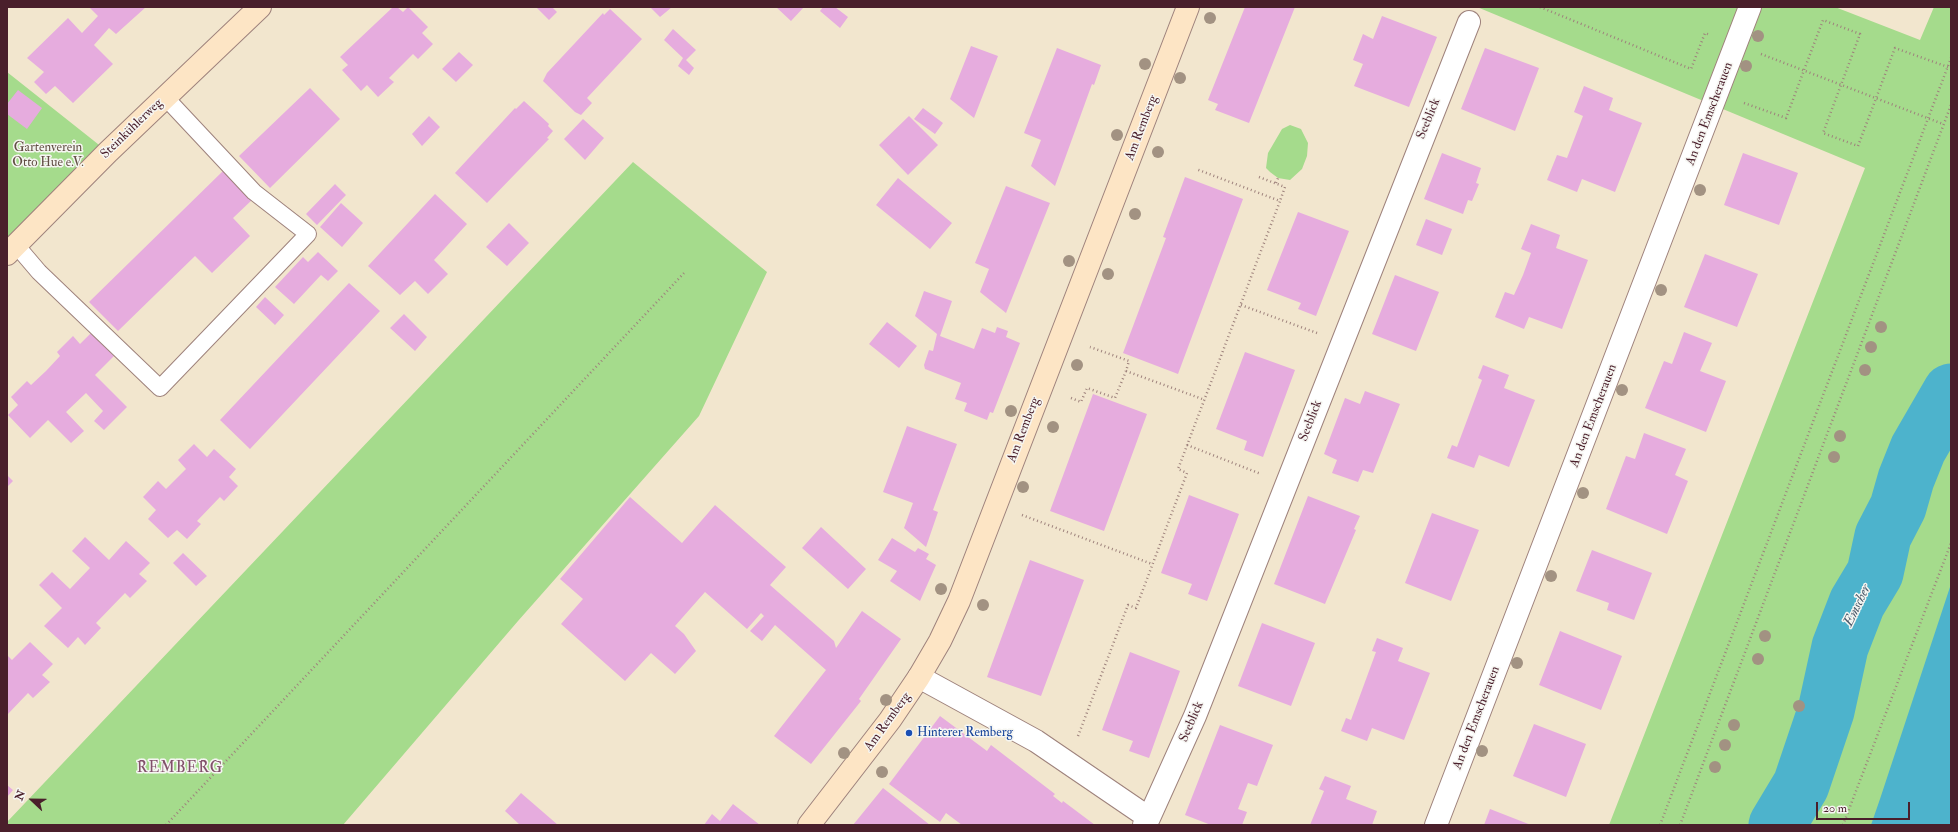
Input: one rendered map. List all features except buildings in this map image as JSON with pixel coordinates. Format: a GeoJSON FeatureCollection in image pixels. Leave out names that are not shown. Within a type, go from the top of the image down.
{"type":"FeatureCollection","features":[{"type":"Feature","properties":{"kind":"street","name":"Steinkühlerweg"},"geometry":{"type":"LineString","coordinates":[[12,249],[165,97],[260,7]]}},
{"type":"Feature","properties":{"kind":"street","name":"Am Remberg"},"geometry":{"type":"LineString","coordinates":[[809,825],[890,720],[919,677],[940,641],[959,601],[1188,7]]}},
{"type":"Feature","properties":{"kind":"street","name":"An den Emscherauen"},"geometry":{"type":"LineString","coordinates":[[1436,825],[1750,7]]}},
{"type":"Feature","properties":{"kind":"street","name":"Seeblick"},"geometry":{"type":"LineString","coordinates":[[919,677],[1036,741],[1146,821],[1195,716],[1468,22]]}},
{"type":"Feature","properties":{"kind":"lane"},"geometry":{"type":"LineString","coordinates":[[12,249],[39,272],[160,388],[308,234],[254,192],[165,97]]}},
{"type":"Feature","properties":{"kind":"path"},"geometry":{"type":"LineString","coordinates":[[1540,7],[1691,69],[1705,33],[1715,37]]}},
{"type":"Feature","properties":{"kind":"path"},"geometry":{"type":"LineString","coordinates":[[1744,103],[1786,118],[1823,20],[1860,34],[1823,133],[1830,136],[1858,146],[1895,48],[1948,67]]}},
{"type":"Feature","properties":{"kind":"path"},"geometry":{"type":"LineString","coordinates":[[1756,52],[1944,124]]}},
{"type":"Feature","properties":{"kind":"path"},"geometry":{"type":"LineString","coordinates":[[1660,825],[1951,58]]}},
{"type":"Feature","properties":{"kind":"path"},"geometry":{"type":"LineString","coordinates":[[1680,825],[1951,105]]}},
{"type":"Feature","properties":{"kind":"path"},"geometry":{"type":"LineString","coordinates":[[1196,170],[1280,201]]}},
{"type":"Feature","properties":{"kind":"path"},"geometry":{"type":"LineString","coordinates":[[1068,763],[1128,605],[1136,608],[1187,473],[1178,469],[1285,187],[1259,177]]}},
{"type":"Feature","properties":{"kind":"path"},"geometry":{"type":"LineString","coordinates":[[1276,183],[1278,178]]}},
{"type":"Feature","properties":{"kind":"path"},"geometry":{"type":"LineString","coordinates":[[166,825],[685,272]]}},
{"type":"Feature","properties":{"kind":"path"},"geometry":{"type":"LineString","coordinates":[[1241,305],[1342,342]]}},
{"type":"Feature","properties":{"kind":"path"},"geometry":{"type":"LineString","coordinates":[[1071,398],[1081,402],[1087,388],[1115,398],[1126,370],[1129,361],[1090,347]]}},
{"type":"Feature","properties":{"kind":"path"},"geometry":{"type":"LineString","coordinates":[[1126,370],[1205,400]]}},
{"type":"Feature","properties":{"kind":"path"},"geometry":{"type":"LineString","coordinates":[[1187,446],[1286,484]]}},
{"type":"Feature","properties":{"kind":"path"},"geometry":{"type":"LineString","coordinates":[[995,506],[1152,564]]}},
{"type":"Feature","properties":{"kind":"path"},"geometry":{"type":"LineString","coordinates":[[1843,825],[1951,543]]}},
{"type":"Feature","properties":{"kind":"green space"},"geometry":{"type":"Polygon","coordinates":[[[1477,7],[1835,7],[1920,40],[1934,7],[1951,7],[1951,825],[1609,825],[1865,168],[1477,7]]]}},
{"type":"Feature","properties":{"kind":"green space","name":"Gartenverein Otto Hue e.V."},"geometry":{"type":"Polygon","coordinates":[[[7,72],[108,152],[7,254],[7,72]]]}},
{"type":"Feature","properties":{"kind":"green space"},"geometry":{"type":"Polygon","coordinates":[[[1290,125],[1301,129],[1308,143],[1307,156],[1302,169],[1290,180],[1278,178],[1266,168],[1268,153],[1282,129],[1290,125]]]}},
{"type":"Feature","properties":{"kind":"green space"},"geometry":{"type":"Polygon","coordinates":[[[633,162],[767,272],[699,416],[518,621],[343,825],[7,825],[7,822],[633,162]]]}},
{"type":"Feature","properties":{"kind":"water"},"geometry":{"type":"Polygon","coordinates":[[[1951,584],[1951,825],[1871,825],[1880,799],[1951,584]]]}},
{"type":"Feature","properties":{"kind":"waterway","name":"Emscher"},"geometry":{"type":"LineString","coordinates":[[1777,825],[1801,785],[1826,711],[1840,647],[1857,603],[1875,573],[1883,536],[1898,507],[1906,479],[1918,449],[1951,392]]}},
{"type":"Feature","properties":{"kind":"place","name":"Hinterer Remberg"},"geometry":{"type":"Point","coordinates":[909,733]}},
{"type":"Feature","properties":{"kind":"district","name":"REMBERG"},"geometry":{"type":"Point","coordinates":[180,769]}}]}
